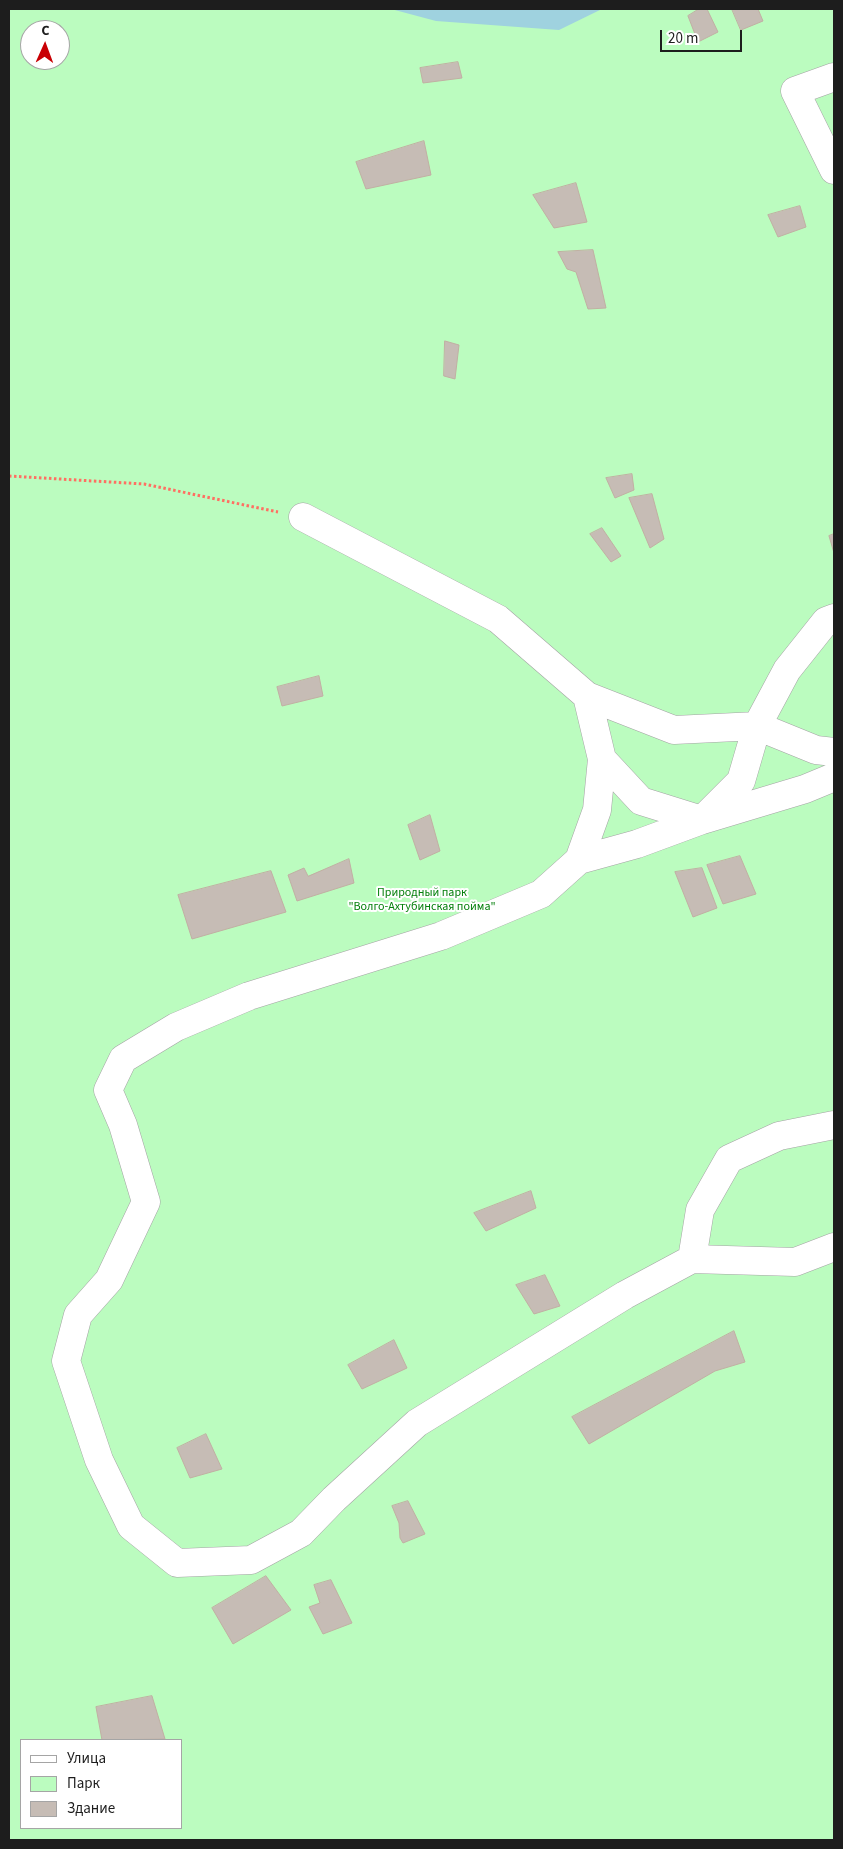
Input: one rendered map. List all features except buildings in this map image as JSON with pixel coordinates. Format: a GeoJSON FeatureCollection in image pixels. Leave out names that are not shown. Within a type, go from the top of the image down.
{"type":"FeatureCollection","features":[{"type":"Feature","properties":{"kind":"street"},"geometry":{"type":"LineString","coordinates":[[834,77],[795,91],[834,170]]}},
{"type":"Feature","properties":{"kind":"street"},"geometry":{"type":"LineString","coordinates":[[302,517],[498,619],[587,696],[674,730],[758,726],[816,750],[834,752]]}},
{"type":"Feature","properties":{"kind":"street"},"geometry":{"type":"LineString","coordinates":[[702,820],[741,781],[758,726],[787,670],[826,621],[834,618]]}},
{"type":"Feature","properties":{"kind":"street"},"geometry":{"type":"LineString","coordinates":[[579,860],[597,810],[602,759],[587,696]]}},
{"type":"Feature","properties":{"kind":"street"},"geometry":{"type":"LineString","coordinates":[[602,759],[641,801],[702,820]]}},
{"type":"Feature","properties":{"kind":"street"},"geometry":{"type":"LineString","coordinates":[[834,777],[805,790],[702,820],[637,844],[579,860],[541,894],[441,936],[249,996],[176,1027],[123,1059],[108,1090],[123,1125],[146,1202],[109,1280],[78,1315],[66,1361],[99,1460],[131,1526],[177,1563],[250,1560],[301,1533],[334,1499],[417,1423],[625,1295],[692,1258],[795,1262],[834,1247]]}},
{"type":"Feature","properties":{"kind":"street"},"geometry":{"type":"LineString","coordinates":[[692,1258],[700,1210],[729,1159],[779,1136],[834,1125]]}},
{"type":"Feature","properties":{"kind":"path"},"geometry":{"type":"LineString","coordinates":[[9,476],[144,484],[302,517]]}},
{"type":"Feature","properties":{"kind":"green space","name":"Природный парк \"Волго-Ахтубинская пойма\""},"geometry":{"type":"Polygon","coordinates":[[[9,9],[834,9],[834,1840],[9,1840],[9,9]]]}},
{"type":"Feature","properties":{"kind":"water"},"geometry":{"type":"Polygon","coordinates":[[[391,9],[602,9],[559,30],[436,21],[391,9]]]}}]}
